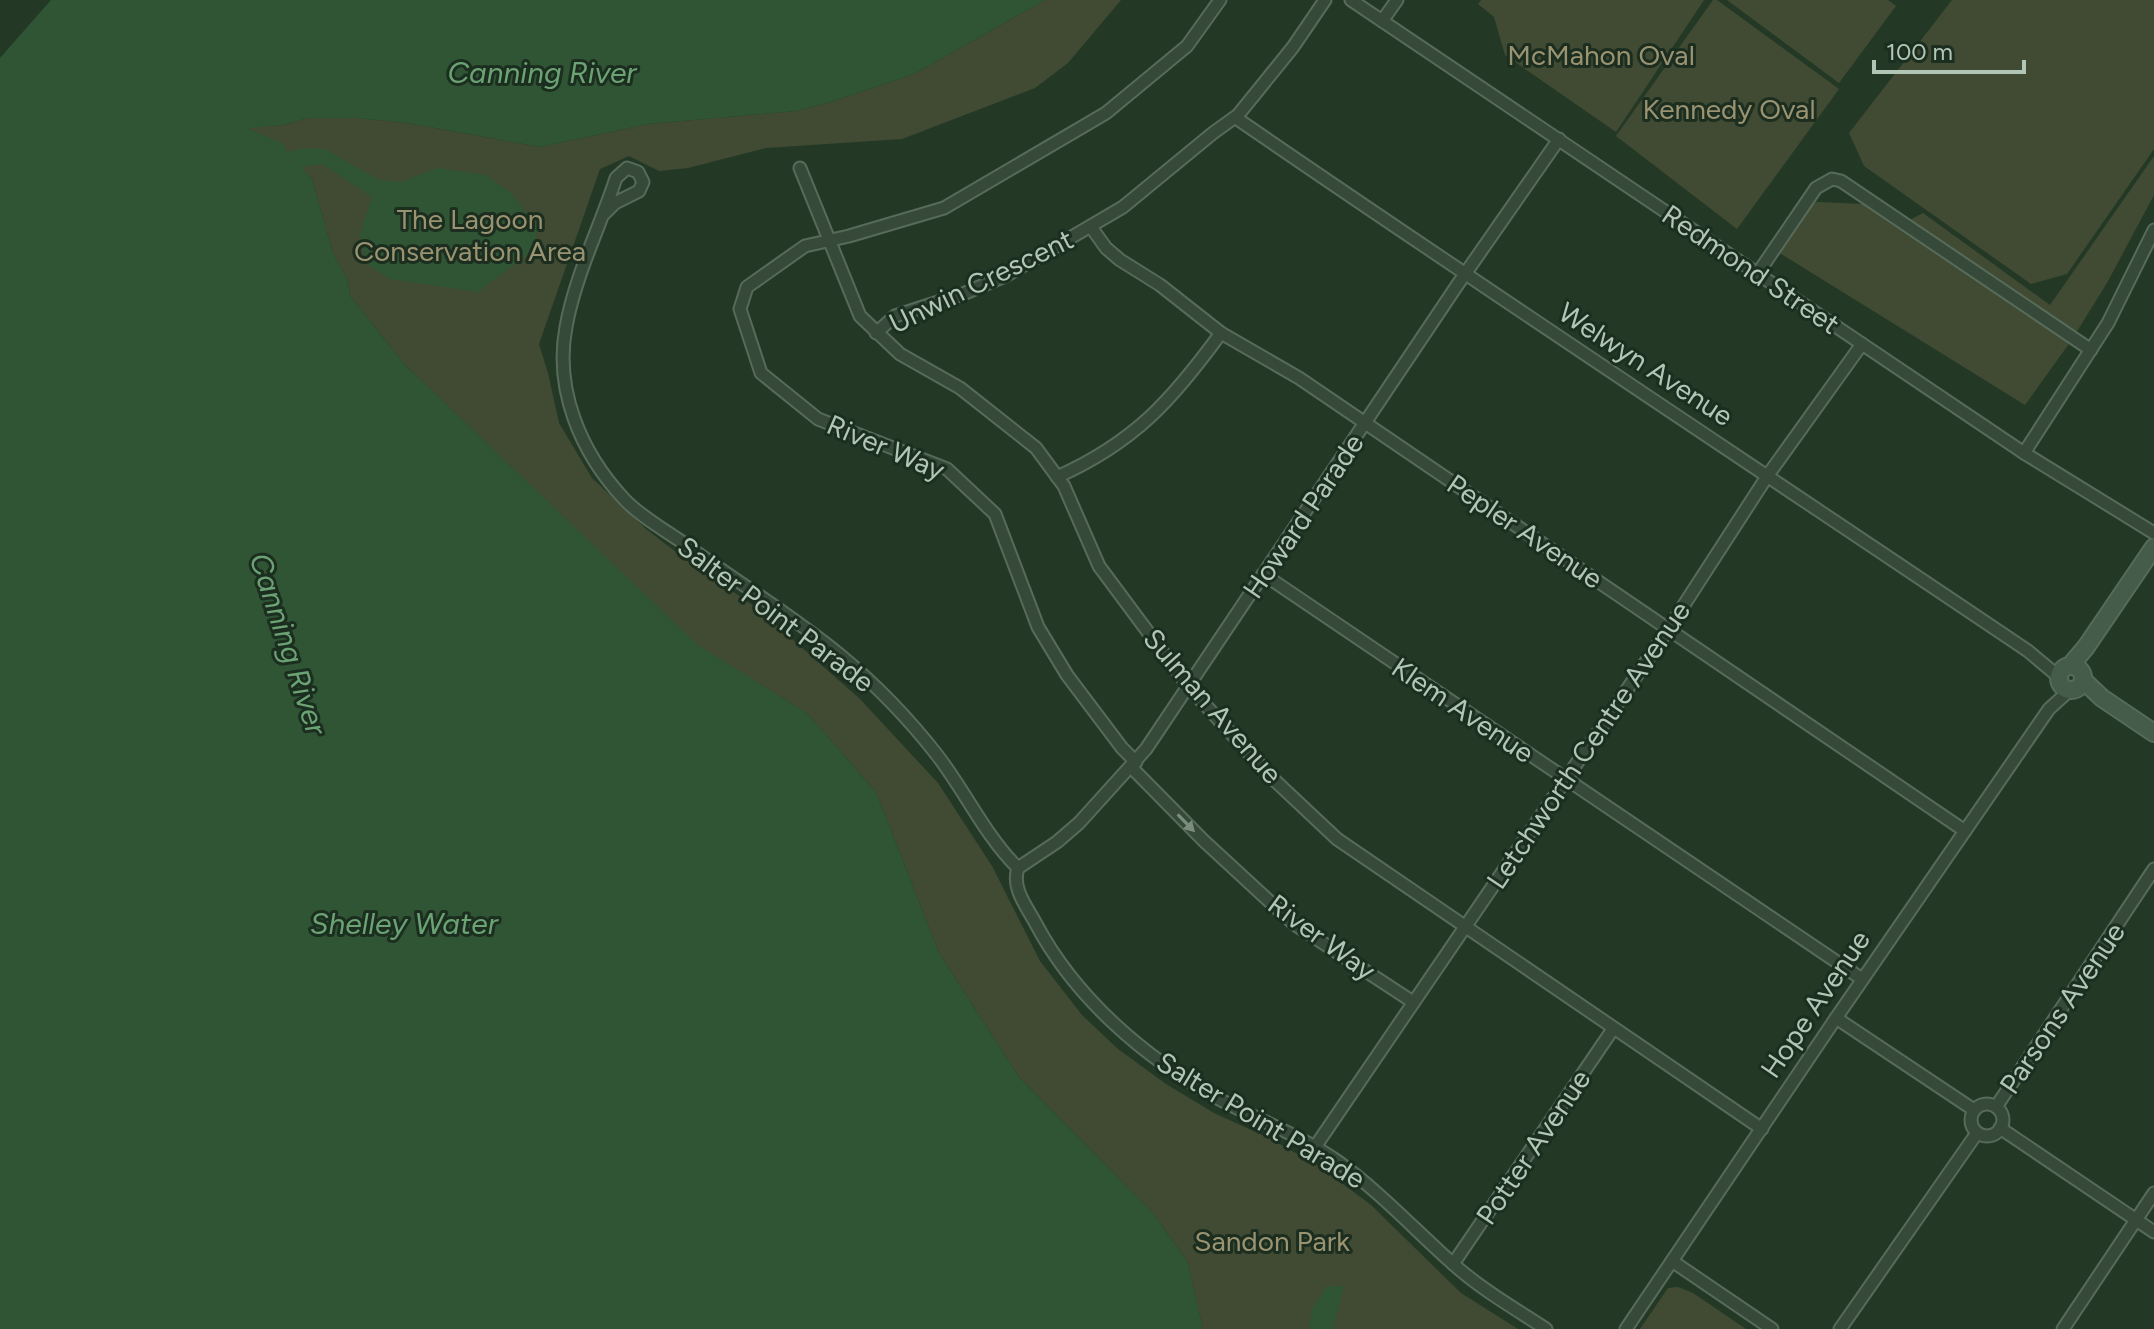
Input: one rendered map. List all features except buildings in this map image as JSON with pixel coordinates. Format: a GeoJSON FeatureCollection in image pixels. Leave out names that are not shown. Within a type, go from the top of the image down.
{"type":"FeatureCollection","features":[{"type":"Feature","properties":{"kind":"street","name":"River Way"},"geometry":{"type":"LineString","coordinates":[[1220,0],[1187,46],[1106,113],[944,208],[805,246],[745,289],[740,313],[761,373],[818,419],[947,469],[992,510],[1001,525],[1038,627],[1067,675],[1134,765],[1204,841],[1294,924],[1413,1002]]}},
{"type":"Feature","properties":{"kind":"street","name":"Unwin Crescent"},"geometry":{"type":"LineString","coordinates":[[876,333],[895,316],[963,294],[1007,275],[1123,207],[1213,133],[1236,118],[1293,47],[1325,0]]}},
{"type":"Feature","properties":{"kind":"street","name":"Redmond Street"},"geometry":{"type":"LineString","coordinates":[[1351,0],[2024,453],[2154,533]]}},
{"type":"Feature","properties":{"kind":"street"},"geometry":{"type":"LineString","coordinates":[[1382,21],[1397,0]]}},
{"type":"Feature","properties":{"kind":"street","name":"Welwyn Avenue"},"geometry":{"type":"LineString","coordinates":[[1236,118],[1464,275],[2154,733]]}},
{"type":"Feature","properties":{"kind":"street","name":"Howard Parade"},"geometry":{"type":"LineString","coordinates":[[1018,868],[1079,823],[1134,765],[1559,139]]}},
{"type":"Feature","properties":{"kind":"street","name":"Sulman Avenue"},"geometry":{"type":"LineString","coordinates":[[800,168],[855,309],[876,333],[908,360],[960,388],[1036,448],[1064,486],[1099,566],[1188,686],[1270,776],[1337,839],[1762,1129]]}},
{"type":"Feature","properties":{"kind":"street"},"geometry":{"type":"LineString","coordinates":[[1758,273],[1816,188],[1832,179],[1841,181],[2091,350]]}},
{"type":"Feature","properties":{"kind":"street","name":"Salter Point Parade"},"geometry":{"type":"LineString","coordinates":[[604,214],[565,329],[567,395],[588,451],[626,501],[841,656],[886,698],[937,754],[999,848],[1018,868],[1016,885],[1040,931],[1074,980],[1117,1027],[1205,1091],[1315,1147],[1383,1196],[1453,1264],[1546,1329]]}},
{"type":"Feature","properties":{"kind":"street","name":"Pepler Avenue"},"geometry":{"type":"LineString","coordinates":[[1091,227],[1112,255],[1160,285],[1221,333],[1299,378],[1965,831]]}},
{"type":"Feature","properties":{"kind":"street"},"geometry":{"type":"LineString","coordinates":[[2024,453],[2124,295],[2154,230]]}},
{"type":"Feature","properties":{"kind":"street"},"geometry":{"type":"LineString","coordinates":[[1057,477],[1086,464],[1133,434],[1186,381],[1221,333]]}},
{"type":"Feature","properties":{"kind":"street","name":"Letchworth Centre Avenue"},"geometry":{"type":"LineString","coordinates":[[1315,1147],[1669,628],[1768,475],[1862,344]]}},
{"type":"Feature","properties":{"kind":"street","name":"Hope Avenue"},"geometry":{"type":"LineString","coordinates":[[1626,1329],[2070,678],[2086,647],[2154,547]]}},
{"type":"Feature","properties":{"kind":"street","name":"Klem Avenue"},"geometry":{"type":"LineString","coordinates":[[1263,574],[1862,979]]}},
{"type":"Feature","properties":{"kind":"street","name":"Parsons Avenue"},"geometry":{"type":"LineString","coordinates":[[1996,1107],[2154,869]]}},
{"type":"Feature","properties":{"kind":"street"},"geometry":{"type":"LineString","coordinates":[[1836,1018],[1974,1110]]}},
{"type":"Feature","properties":{"kind":"street","name":"Potter Avenue"},"geometry":{"type":"LineString","coordinates":[[1453,1264],[1613,1029]]}},
{"type":"Feature","properties":{"kind":"street"},"geometry":{"type":"LineString","coordinates":[[1977,1133],[1971,1119],[1974,1110],[1987,1104],[1996,1107],[2002,1114],[2000,1128]]}},
{"type":"Feature","properties":{"kind":"street"},"geometry":{"type":"LineString","coordinates":[[1977,1133],[1987,1136],[2000,1128]]}},
{"type":"Feature","properties":{"kind":"street"},"geometry":{"type":"LineString","coordinates":[[2000,1128],[2154,1232]]}},
{"type":"Feature","properties":{"kind":"street"},"geometry":{"type":"LineString","coordinates":[[1840,1329],[1977,1133]]}},
{"type":"Feature","properties":{"kind":"street"},"geometry":{"type":"LineString","coordinates":[[2063,1329],[2154,1193]]}},
{"type":"Feature","properties":{"kind":"street"},"geometry":{"type":"LineString","coordinates":[[1672,1261],[1772,1329]]}},
{"type":"Feature","properties":{"kind":"green space"},"geometry":{"type":"Polygon","coordinates":[[[1045,0],[1121,0],[1068,63],[1035,88],[902,139],[766,148],[688,168],[659,171],[629,156],[600,169],[539,344],[559,423],[592,478],[646,529],[757,608],[860,699],[938,783],[992,866],[1040,961],[1082,1015],[1118,1049],[1166,1084],[1214,1113],[1271,1139],[1320,1167],[1371,1205],[1461,1293],[1518,1329],[1203,1329],[1187,1261],[1153,1213],[1019,1077],[939,953],[876,792],[807,713],[698,646],[404,364],[351,297],[347,279],[333,253],[312,179],[286,152],[246,127],[283,125],[308,118],[357,118],[407,123],[540,147],[648,124],[796,111],[914,74],[1045,0]]]}},
{"type":"Feature","properties":{"kind":"green space","name":"McMahon Oval"},"geometry":{"type":"Polygon","coordinates":[[[1481,0],[1704,0],[1616,132],[1505,55],[1494,17],[1478,4],[1481,0]]]}},
{"type":"Feature","properties":{"kind":"green space","name":"Kennedy Oval"},"geometry":{"type":"Polygon","coordinates":[[[1713,0],[1839,89],[1737,229],[1616,136],[1713,0]]]}},
{"type":"Feature","properties":{"kind":"green space"},"geometry":{"type":"Polygon","coordinates":[[[1727,0],[1888,0],[1896,6],[1839,83],[1727,0]]]}},
{"type":"Feature","properties":{"kind":"green space"},"geometry":{"type":"Polygon","coordinates":[[[1952,0],[2154,0],[2154,149],[2067,274],[2031,284],[1864,166],[1849,133],[1952,0]]]}},
{"type":"Feature","properties":{"kind":"green space"},"geometry":{"type":"Polygon","coordinates":[[[2154,156],[2154,195],[2107,283],[2071,341],[2025,405],[1770,247],[1790,216],[1817,202],[1864,204],[1904,223],[1923,213],[2050,305],[2154,156]]]}},
{"type":"Feature","properties":{"kind":"green space"},"geometry":{"type":"Polygon","coordinates":[[[1678,1287],[1693,1293],[1746,1329],[1640,1329],[1668,1288],[1678,1287]]]}},
{"type":"Feature","properties":{"kind":"water","name":"Shelley Water"},"geometry":{"type":"Polygon","coordinates":[[[51,0],[1045,0],[914,74],[796,111],[648,124],[540,147],[407,123],[357,118],[308,118],[283,125],[247,128],[283,144],[287,152],[304,148],[325,149],[379,180],[401,182],[438,168],[486,175],[512,194],[538,228],[531,252],[478,292],[390,279],[367,264],[360,235],[372,197],[322,164],[301,167],[312,179],[333,253],[347,279],[351,297],[404,364],[698,645],[807,713],[876,792],[939,953],[1019,1077],[1153,1213],[1187,1261],[1203,1329],[0,1329],[0,58],[51,0]]]}},
{"type":"Feature","properties":{"kind":"water"},"geometry":{"type":"Polygon","coordinates":[[[1327,1286],[1344,1286],[1333,1329],[1309,1329],[1312,1309],[1327,1286]]]}},
{"type":"Feature","properties":{"kind":"water label","name":"Canning River"},"geometry":{"type":"Point","coordinates":[542,73]}},
{"type":"Feature","properties":{"kind":"water label","name":"Canning River"},"geometry":{"type":"Point","coordinates":[288,644]}},
{"type":"Feature","properties":{"kind":"park label","name":"The Lagoon Conservation Area"},"geometry":{"type":"Point","coordinates":[470,235]}},
{"type":"Feature","properties":{"kind":"park label","name":"Sandon Park"},"geometry":{"type":"Point","coordinates":[1272,1241]}}]}
